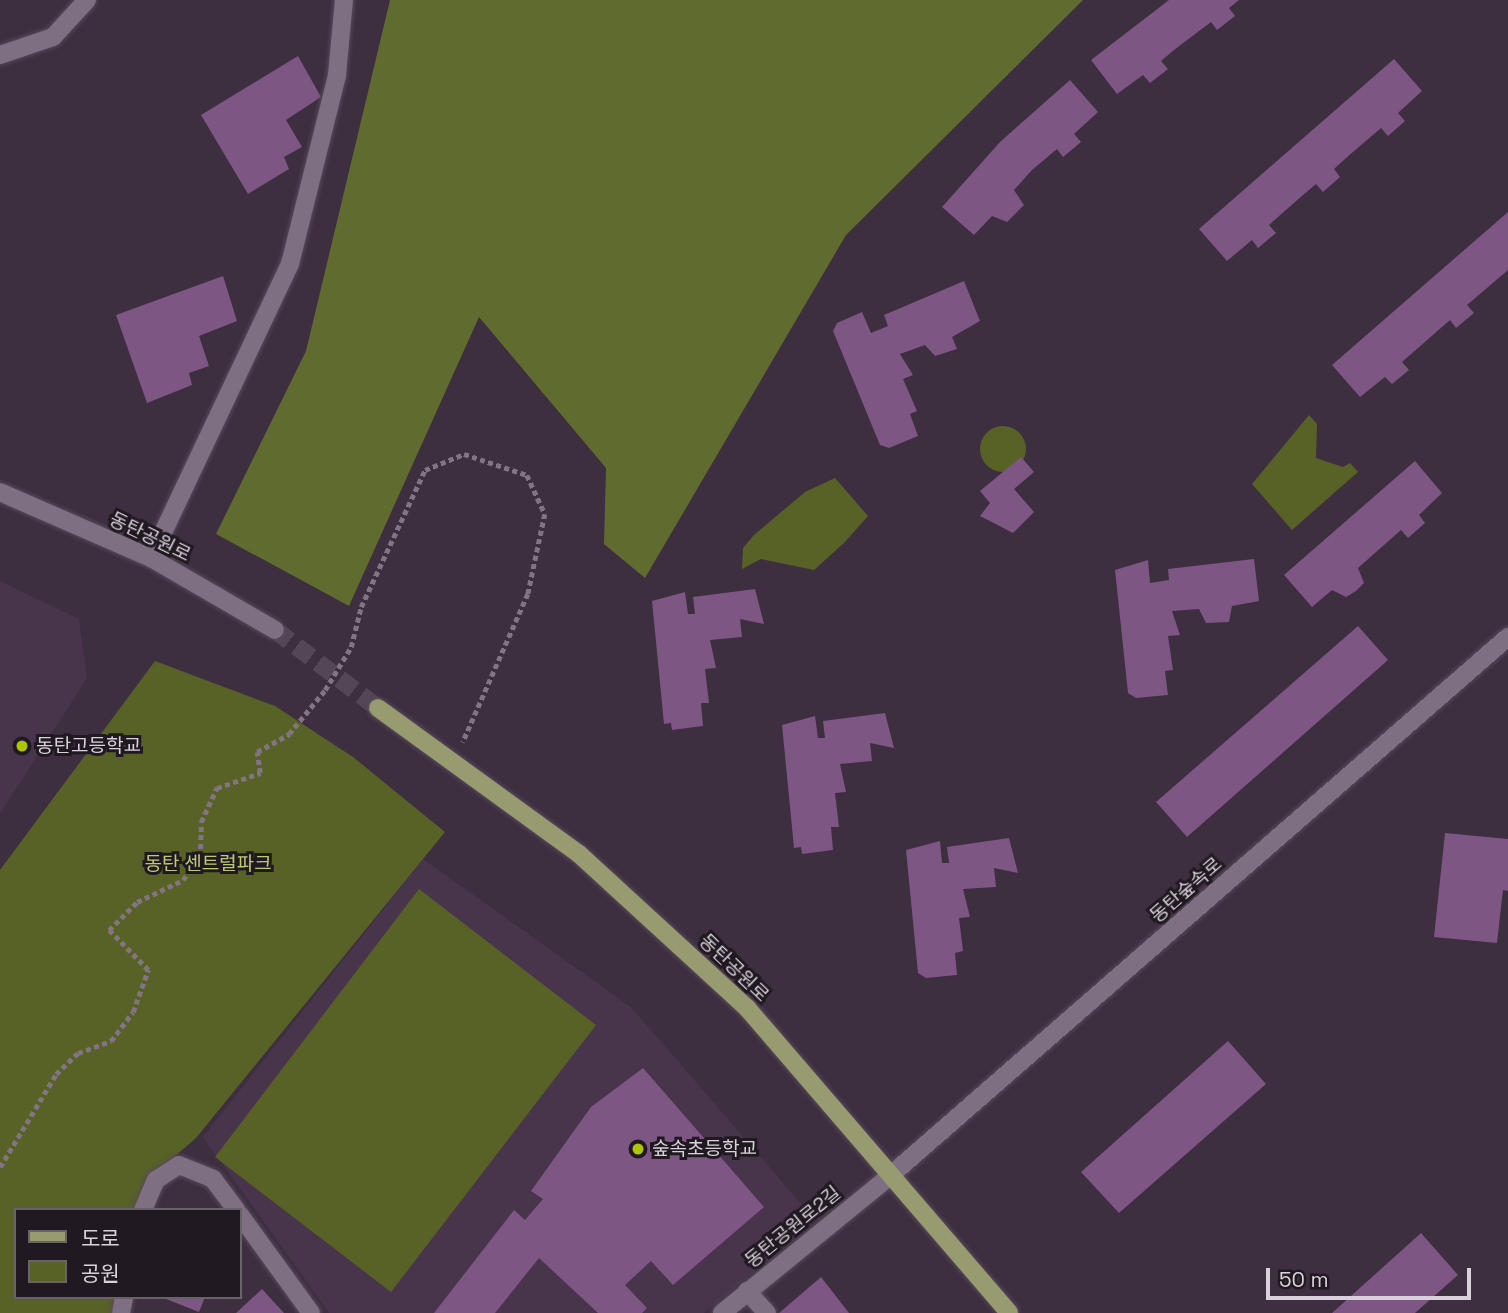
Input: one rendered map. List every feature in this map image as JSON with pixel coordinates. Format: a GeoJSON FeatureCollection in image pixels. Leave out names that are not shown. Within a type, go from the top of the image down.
{"type":"FeatureCollection","features":[{"type":"Feature","properties":{"kind":"main road","name":"동탄공원로"},"geometry":{"type":"LineString","coordinates":[[378,708],[455,759],[579,854],[747,1008],[1009,1313]]}},
{"type":"Feature","properties":{"kind":"street"},"geometry":{"type":"LineString","coordinates":[[0,55],[52,37],[87,0]]}},
{"type":"Feature","properties":{"kind":"street"},"geometry":{"type":"LineString","coordinates":[[151,558],[290,264],[337,75],[344,0]]}},
{"type":"Feature","properties":{"kind":"street","name":"동탄공원로"},"geometry":{"type":"LineString","coordinates":[[0,492],[151,558],[275,630]]}},
{"type":"Feature","properties":{"kind":"street","name":"동탄숲속로"},"geometry":{"type":"LineString","coordinates":[[891,1175],[1507,639]]}},
{"type":"Feature","properties":{"kind":"street"},"geometry":{"type":"LineString","coordinates":[[144,1208],[156,1180],[179,1166],[213,1179],[235,1208]]}},
{"type":"Feature","properties":{"kind":"street","name":"동탄공원로2길"},"geometry":{"type":"LineString","coordinates":[[722,1313],[891,1175]]}},
{"type":"Feature","properties":{"kind":"street"},"geometry":{"type":"LineString","coordinates":[[242,1218],[311,1313]]}},
{"type":"Feature","properties":{"kind":"street"},"geometry":{"type":"LineString","coordinates":[[747,1291],[766,1313]]}},
{"type":"Feature","properties":{"kind":"path"},"geometry":{"type":"LineString","coordinates":[[0,1167],[56,1074],[78,1053],[111,1041],[133,1012],[148,971],[109,930],[136,902],[183,880],[200,857],[201,822],[217,788],[260,773],[257,752],[289,734],[325,690],[351,647],[361,607],[425,470],[464,454],[527,475],[545,514],[528,594],[455,759]]}},
{"type":"Feature","properties":{"kind":"shaded area","name":"동탄고등학교"},"geometry":{"type":"Polygon","coordinates":[[[0,581],[79,619],[87,678],[0,814],[0,581]]]}},
{"type":"Feature","properties":{"kind":"shaded area"},"geometry":{"type":"Polygon","coordinates":[[[423,859],[632,1008],[815,1220],[704,1313],[329,1313],[203,1137],[423,859]]]}},
{"type":"Feature","properties":{"kind":"green space"},"geometry":{"type":"Polygon","coordinates":[[[390,0],[1083,0],[846,235],[645,578],[604,544],[606,468],[479,317],[349,606],[216,534],[306,351],[390,0]]]}},
{"type":"Feature","properties":{"kind":"green space"},"geometry":{"type":"Polygon","coordinates":[[[1309,415],[1317,424],[1316,458],[1343,467],[1350,463],[1358,472],[1292,530],[1252,484],[1309,415]]]}},
{"type":"Feature","properties":{"kind":"green space"},"geometry":{"type":"Polygon","coordinates":[[[1003,426],[1020,432],[1026,449],[1020,466],[1003,472],[986,466],[980,449],[986,432],[1003,426]]]}},
{"type":"Feature","properties":{"kind":"green space"},"geometry":{"type":"Polygon","coordinates":[[[835,478],[868,516],[845,542],[814,570],[761,559],[742,569],[743,548],[754,535],[805,492],[835,478]]]}},
{"type":"Feature","properties":{"kind":"green space","name":"동탄 센트럴파크"},"geometry":{"type":"Polygon","coordinates":[[[155,661],[275,706],[353,757],[445,832],[196,1138],[150,1178],[136,1208],[14,1208],[14,1299],[116,1299],[113,1313],[0,1313],[0,870],[155,661]]]}},
{"type":"Feature","properties":{"kind":"green space"},"geometry":{"type":"Polygon","coordinates":[[[419,889],[596,1025],[391,1292],[215,1157],[419,889]]]}},
{"type":"Feature","properties":{"kind":"building"},"geometry":{"type":"Polygon","coordinates":[[[1169,0],[1239,0],[1229,8],[1235,16],[1217,30],[1211,22],[1174,50],[1161,61],[1168,69],[1150,83],[1143,75],[1117,94],[1091,60],[1169,0]]]}},
{"type":"Feature","properties":{"kind":"building"},"geometry":{"type":"Polygon","coordinates":[[[298,56],[321,97],[286,120],[302,147],[284,157],[289,169],[248,194],[201,115],[298,56]]]}},
{"type":"Feature","properties":{"kind":"building"},"geometry":{"type":"Polygon","coordinates":[[[1394,59],[1422,91],[1398,113],[1405,121],[1388,136],[1381,128],[1334,169],[1340,177],[1323,192],[1316,184],[1269,225],[1276,233],[1258,248],[1252,240],[1227,261],[1199,229],[1394,59]]]}},
{"type":"Feature","properties":{"kind":"building"},"geometry":{"type":"Polygon","coordinates":[[[1070,80],[1098,112],[1074,134],[1081,142],[1063,157],[1057,149],[1032,170],[1014,190],[1024,205],[1007,222],[992,216],[974,235],[942,207],[1000,142],[1070,80]]]}},
{"type":"Feature","properties":{"kind":"building"},"geometry":{"type":"Polygon","coordinates":[[[1508,212],[1508,270],[1467,305],[1474,313],[1456,328],[1450,320],[1402,362],[1409,370],[1392,384],[1385,377],[1360,397],[1332,365],[1508,212]]]}},
{"type":"Feature","properties":{"kind":"building"},"geometry":{"type":"Polygon","coordinates":[[[223,276],[237,321],[199,336],[209,366],[189,373],[192,385],[147,403],[116,315],[223,276]]]}},
{"type":"Feature","properties":{"kind":"building"},"geometry":{"type":"Polygon","coordinates":[[[964,281],[980,321],[952,337],[957,349],[935,356],[925,345],[900,354],[913,375],[903,379],[917,411],[910,414],[918,436],[889,448],[880,445],[833,331],[837,323],[862,312],[871,333],[888,326],[884,315],[964,281]]]}},
{"type":"Feature","properties":{"kind":"building"},"geometry":{"type":"Polygon","coordinates":[[[1021,457],[1034,472],[1014,489],[1034,512],[1013,533],[980,516],[990,503],[980,491],[1021,457]]]}},
{"type":"Feature","properties":{"kind":"building"},"geometry":{"type":"Polygon","coordinates":[[[1415,461],[1442,493],[1419,515],[1425,523],[1408,538],[1401,530],[1358,568],[1364,583],[1356,591],[1346,597],[1332,590],[1312,607],[1284,575],[1415,461]]]}},
{"type":"Feature","properties":{"kind":"building"},"geometry":{"type":"Polygon","coordinates":[[[1254,559],[1259,601],[1232,606],[1229,622],[1206,623],[1199,609],[1172,611],[1180,635],[1168,636],[1173,670],[1165,671],[1168,695],[1136,698],[1128,693],[1115,570],[1148,560],[1150,583],[1169,580],[1168,569],[1254,559]]]}},
{"type":"Feature","properties":{"kind":"building"},"geometry":{"type":"Polygon","coordinates":[[[755,589],[764,624],[740,619],[742,637],[710,640],[716,668],[705,669],[709,703],[701,703],[703,726],[672,730],[671,723],[664,724],[652,601],[685,592],[688,614],[695,614],[693,597],[755,589]]]}},
{"type":"Feature","properties":{"kind":"building"},"geometry":{"type":"Polygon","coordinates":[[[1358,626],[1388,660],[1187,837],[1156,802],[1358,626]]]}},
{"type":"Feature","properties":{"kind":"building"},"geometry":{"type":"Polygon","coordinates":[[[885,713],[894,748],[870,743],[872,761],[840,764],[846,792],[835,793],[839,827],[831,827],[833,850],[802,854],[801,847],[794,848],[782,725],[815,716],[818,738],[825,738],[823,721],[885,713]]]}},
{"type":"Feature","properties":{"kind":"building"},"geometry":{"type":"Polygon","coordinates":[[[1445,833],[1508,839],[1508,891],[1503,890],[1497,943],[1434,937],[1445,833]]]}},
{"type":"Feature","properties":{"kind":"building"},"geometry":{"type":"Polygon","coordinates":[[[1009,838],[1018,873],[994,868],[996,887],[963,889],[970,917],[959,918],[963,951],[955,953],[957,975],[926,978],[918,973],[906,850],[940,841],[942,863],[949,863],[947,847],[1009,838]]]}},
{"type":"Feature","properties":{"kind":"building"},"geometry":{"type":"Polygon","coordinates":[[[1228,1041],[1266,1084],[1119,1213],[1081,1172],[1228,1041]]]}},
{"type":"Feature","properties":{"kind":"building","name":"숲속초등학교"},"geometry":{"type":"Polygon","coordinates":[[[643,1068],[764,1207],[673,1285],[651,1261],[625,1285],[647,1308],[642,1313],[598,1313],[539,1258],[495,1313],[434,1313],[514,1210],[525,1220],[543,1199],[531,1191],[591,1107],[643,1068]]]}},
{"type":"Feature","properties":{"kind":"building"},"geometry":{"type":"Polygon","coordinates":[[[1421,1233],[1458,1275],[1415,1313],[1332,1313],[1421,1233]]]}},
{"type":"Feature","properties":{"kind":"building"},"geometry":{"type":"Polygon","coordinates":[[[821,1277],[849,1313],[779,1313],[821,1277]]]}},
{"type":"Feature","properties":{"kind":"building"},"geometry":{"type":"Polygon","coordinates":[[[262,1289],[284,1313],[236,1313],[262,1289]]]}},
{"type":"Feature","properties":{"kind":"building"},"geometry":{"type":"Polygon","coordinates":[[[166,1299],[204,1299],[199,1312],[166,1299]]]}},
{"type":"Feature","properties":{"kind":"tunnel"},"geometry":{"type":"LineString","coordinates":[[275,630],[378,708]]}},
{"type":"Feature","properties":{"kind":"place","name":"동탄고등학교"},"geometry":{"type":"Point","coordinates":[22,746]}},
{"type":"Feature","properties":{"kind":"place","name":"숲속초등학교"},"geometry":{"type":"Point","coordinates":[638,1149]}}]}
